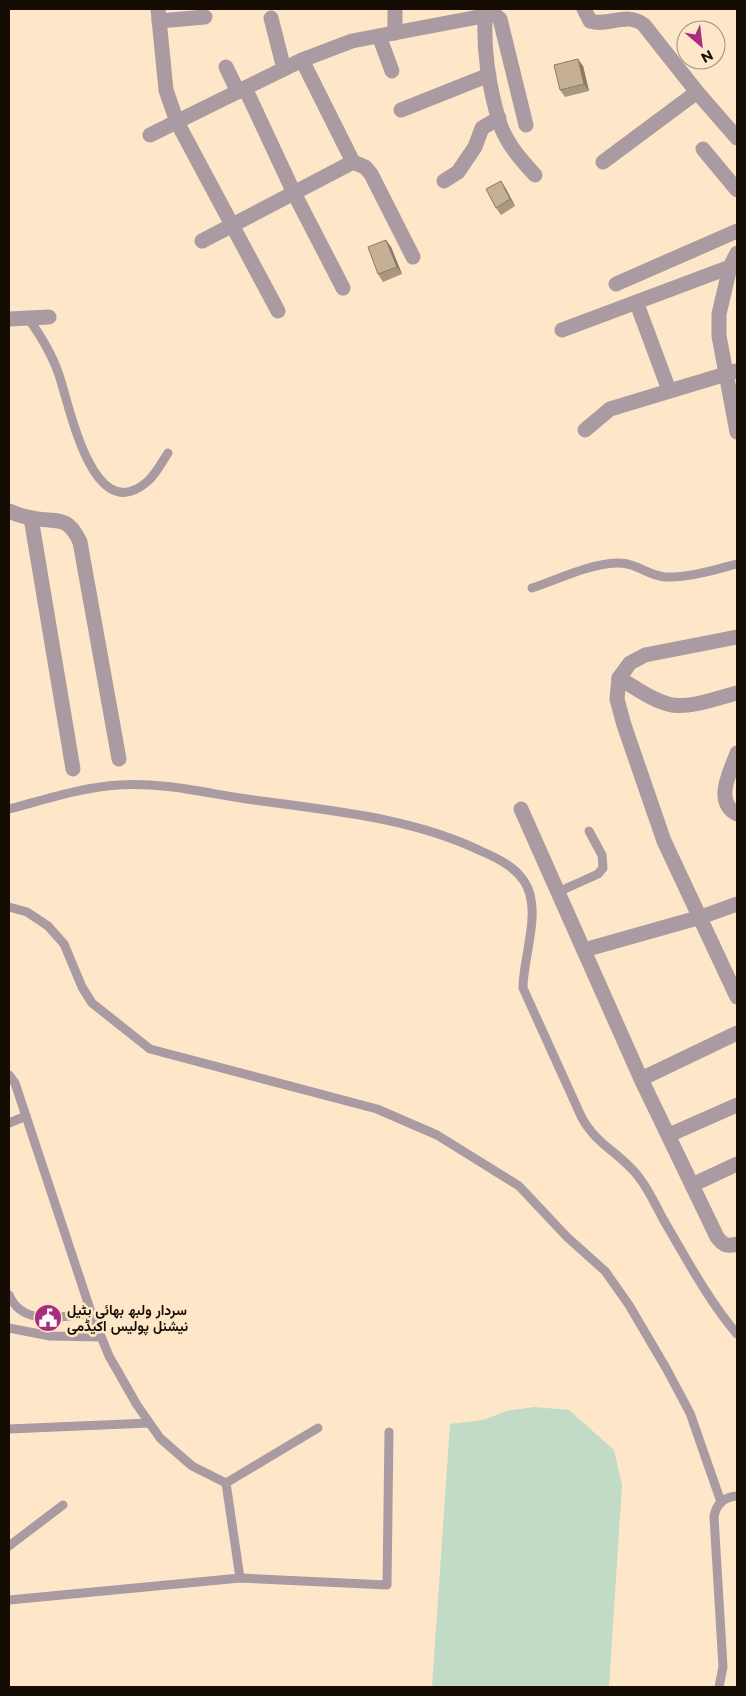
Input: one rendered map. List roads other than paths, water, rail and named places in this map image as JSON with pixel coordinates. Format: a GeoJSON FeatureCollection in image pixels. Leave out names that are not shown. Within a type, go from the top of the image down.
{"type":"FeatureCollection","features":[{"type":"Feature","properties":{"kind":"street"},"geometry":{"type":"LineString","coordinates":[[394,33],[395,9]]}},
{"type":"Feature","properties":{"kind":"street"},"geometry":{"type":"LineString","coordinates":[[584,9],[590,21],[600,24],[626,18],[636,19],[644,25],[697,92],[737,138]]}},
{"type":"Feature","properties":{"kind":"street"},"geometry":{"type":"LineString","coordinates":[[485,13],[489,75],[500,125],[518,157],[535,175]]}},
{"type":"Feature","properties":{"kind":"street"},"geometry":{"type":"LineString","coordinates":[[150,135],[302,60],[352,41],[394,33],[454,16],[485,13],[494,14],[500,19],[526,125]]}},
{"type":"Feature","properties":{"kind":"street"},"geometry":{"type":"LineString","coordinates":[[205,17],[158,15],[166,90],[177,122],[278,311]]}},
{"type":"Feature","properties":{"kind":"street"},"geometry":{"type":"LineString","coordinates":[[271,18],[284,69]]}},
{"type":"Feature","properties":{"kind":"street"},"geometry":{"type":"LineString","coordinates":[[379,36],[392,71]]}},
{"type":"Feature","properties":{"kind":"street"},"geometry":{"type":"LineString","coordinates":[[302,60],[353,162],[365,167],[371,174],[413,257]]}},
{"type":"Feature","properties":{"kind":"street"},"geometry":{"type":"LineString","coordinates":[[226,67],[241,90],[343,288]]}},
{"type":"Feature","properties":{"kind":"street"},"geometry":{"type":"LineString","coordinates":[[401,110],[489,75]]}},
{"type":"Feature","properties":{"kind":"street"},"geometry":{"type":"LineString","coordinates":[[603,162],[697,92]]}},
{"type":"Feature","properties":{"kind":"street"},"geometry":{"type":"LineString","coordinates":[[444,181],[458,172],[475,147],[482,128],[499,118]]}},
{"type":"Feature","properties":{"kind":"street"},"geometry":{"type":"LineString","coordinates":[[703,149],[737,190]]}},
{"type":"Feature","properties":{"kind":"street"},"geometry":{"type":"LineString","coordinates":[[202,241],[353,162]]}},
{"type":"Feature","properties":{"kind":"street"},"geometry":{"type":"LineString","coordinates":[[616,284],[737,231]]}},
{"type":"Feature","properties":{"kind":"street"},"geometry":{"type":"LineString","coordinates":[[562,330],[637,304],[734,260]]}},
{"type":"Feature","properties":{"kind":"street"},"geometry":{"type":"LineString","coordinates":[[734,260],[718,314],[719,336],[733,372],[737,432]]}},
{"type":"Feature","properties":{"kind":"street"},"geometry":{"type":"LineString","coordinates":[[637,304],[669,390]]}},
{"type":"Feature","properties":{"kind":"street"},"geometry":{"type":"LineString","coordinates":[[9,319],[49,317]]}},
{"type":"Feature","properties":{"kind":"street"},"geometry":{"type":"LineString","coordinates":[[585,430],[610,408],[733,372]]}},
{"type":"Feature","properties":{"kind":"street"},"geometry":{"type":"LineString","coordinates":[[9,511],[32,518],[66,521],[74,530],[80,542],[119,760]]}},
{"type":"Feature","properties":{"kind":"street"},"geometry":{"type":"LineString","coordinates":[[32,518],[73,769]]}},
{"type":"Feature","properties":{"kind":"street"},"geometry":{"type":"LineString","coordinates":[[737,636],[645,655],[630,664],[619,678],[617,699],[624,725],[664,841],[737,996]]}},
{"type":"Feature","properties":{"kind":"street"},"geometry":{"type":"LineString","coordinates":[[619,678],[657,700],[673,705],[694,704],[737,693]]}},
{"type":"Feature","properties":{"kind":"street"},"geometry":{"type":"LineString","coordinates":[[737,753],[724,790],[726,802],[737,814]]}},
{"type":"Feature","properties":{"kind":"street"},"geometry":{"type":"LineString","coordinates":[[521,809],[641,1079],[692,1185],[722,1244],[729,1246],[737,1244]]}},
{"type":"Feature","properties":{"kind":"street"},"geometry":{"type":"LineString","coordinates":[[584,950],[701,917],[737,904]]}},
{"type":"Feature","properties":{"kind":"street"},"geometry":{"type":"LineString","coordinates":[[641,1079],[737,1033]]}},
{"type":"Feature","properties":{"kind":"street"},"geometry":{"type":"LineString","coordinates":[[669,1135],[737,1106]]}},
{"type":"Feature","properties":{"kind":"street"},"geometry":{"type":"LineString","coordinates":[[692,1185],[737,1164]]}},
{"type":"Feature","properties":{"kind":"lane"},"geometry":{"type":"LineString","coordinates":[[28,318],[46,342],[81,445],[94,472],[107,488],[124,493],[136,490],[149,480],[168,453]]}},
{"type":"Feature","properties":{"kind":"lane"},"geometry":{"type":"LineString","coordinates":[[532,588],[598,566],[618,563],[635,565],[664,577],[703,573],[737,564]]}},
{"type":"Feature","properties":{"kind":"lane"},"geometry":{"type":"LineString","coordinates":[[9,809],[56,796],[118,785],[171,786],[252,800],[358,813],[450,836],[512,868],[524,881],[531,895],[533,915],[523,968],[522,988],[584,1122],[598,1141],[637,1175],[650,1193],[709,1295],[737,1334]]}},
{"type":"Feature","properties":{"kind":"lane"},"geometry":{"type":"LineString","coordinates":[[558,892],[598,874],[604,868],[602,855],[589,831]]}},
{"type":"Feature","properties":{"kind":"lane"},"geometry":{"type":"LineString","coordinates":[[9,907],[27,912],[48,926],[64,944],[82,987],[92,1004],[150,1049],[377,1109],[437,1135],[520,1186],[567,1237],[605,1271],[628,1305],[666,1368],[690,1413],[720,1502]]}},
{"type":"Feature","properties":{"kind":"lane"},"geometry":{"type":"LineString","coordinates":[[9,1075],[15,1083],[92,1313],[109,1356],[160,1438],[192,1466],[226,1483]]}},
{"type":"Feature","properties":{"kind":"lane"},"geometry":{"type":"LineString","coordinates":[[9,1123],[26,1116]]}},
{"type":"Feature","properties":{"kind":"lane"},"geometry":{"type":"LineString","coordinates":[[9,1295],[16,1308],[29,1316],[43,1317],[92,1313]]}},
{"type":"Feature","properties":{"kind":"lane"},"geometry":{"type":"LineString","coordinates":[[9,1328],[50,1336],[101,1337]]}},
{"type":"Feature","properties":{"kind":"lane"},"geometry":{"type":"LineString","coordinates":[[9,1429],[150,1423]]}},
{"type":"Feature","properties":{"kind":"lane"},"geometry":{"type":"LineString","coordinates":[[226,1483],[318,1428]]}},
{"type":"Feature","properties":{"kind":"lane"},"geometry":{"type":"LineString","coordinates":[[9,1600],[240,1578],[387,1585],[389,1432]]}},
{"type":"Feature","properties":{"kind":"lane"},"geometry":{"type":"LineString","coordinates":[[226,1483],[240,1578]]}},
{"type":"Feature","properties":{"kind":"lane"},"geometry":{"type":"LineString","coordinates":[[719,1687],[723,1667],[714,1517],[715,1508],[720,1502],[737,1496]]}},
{"type":"Feature","properties":{"kind":"lane"},"geometry":{"type":"LineString","coordinates":[[9,1546],[63,1505]]}},
{"type":"Feature","properties":{"kind":"place","name":"سردار ولبھ بھائی پٹیل نیشنل پولیس اکیڈمی"},"geometry":{"type":"Point","coordinates":[48,1318]}}]}
